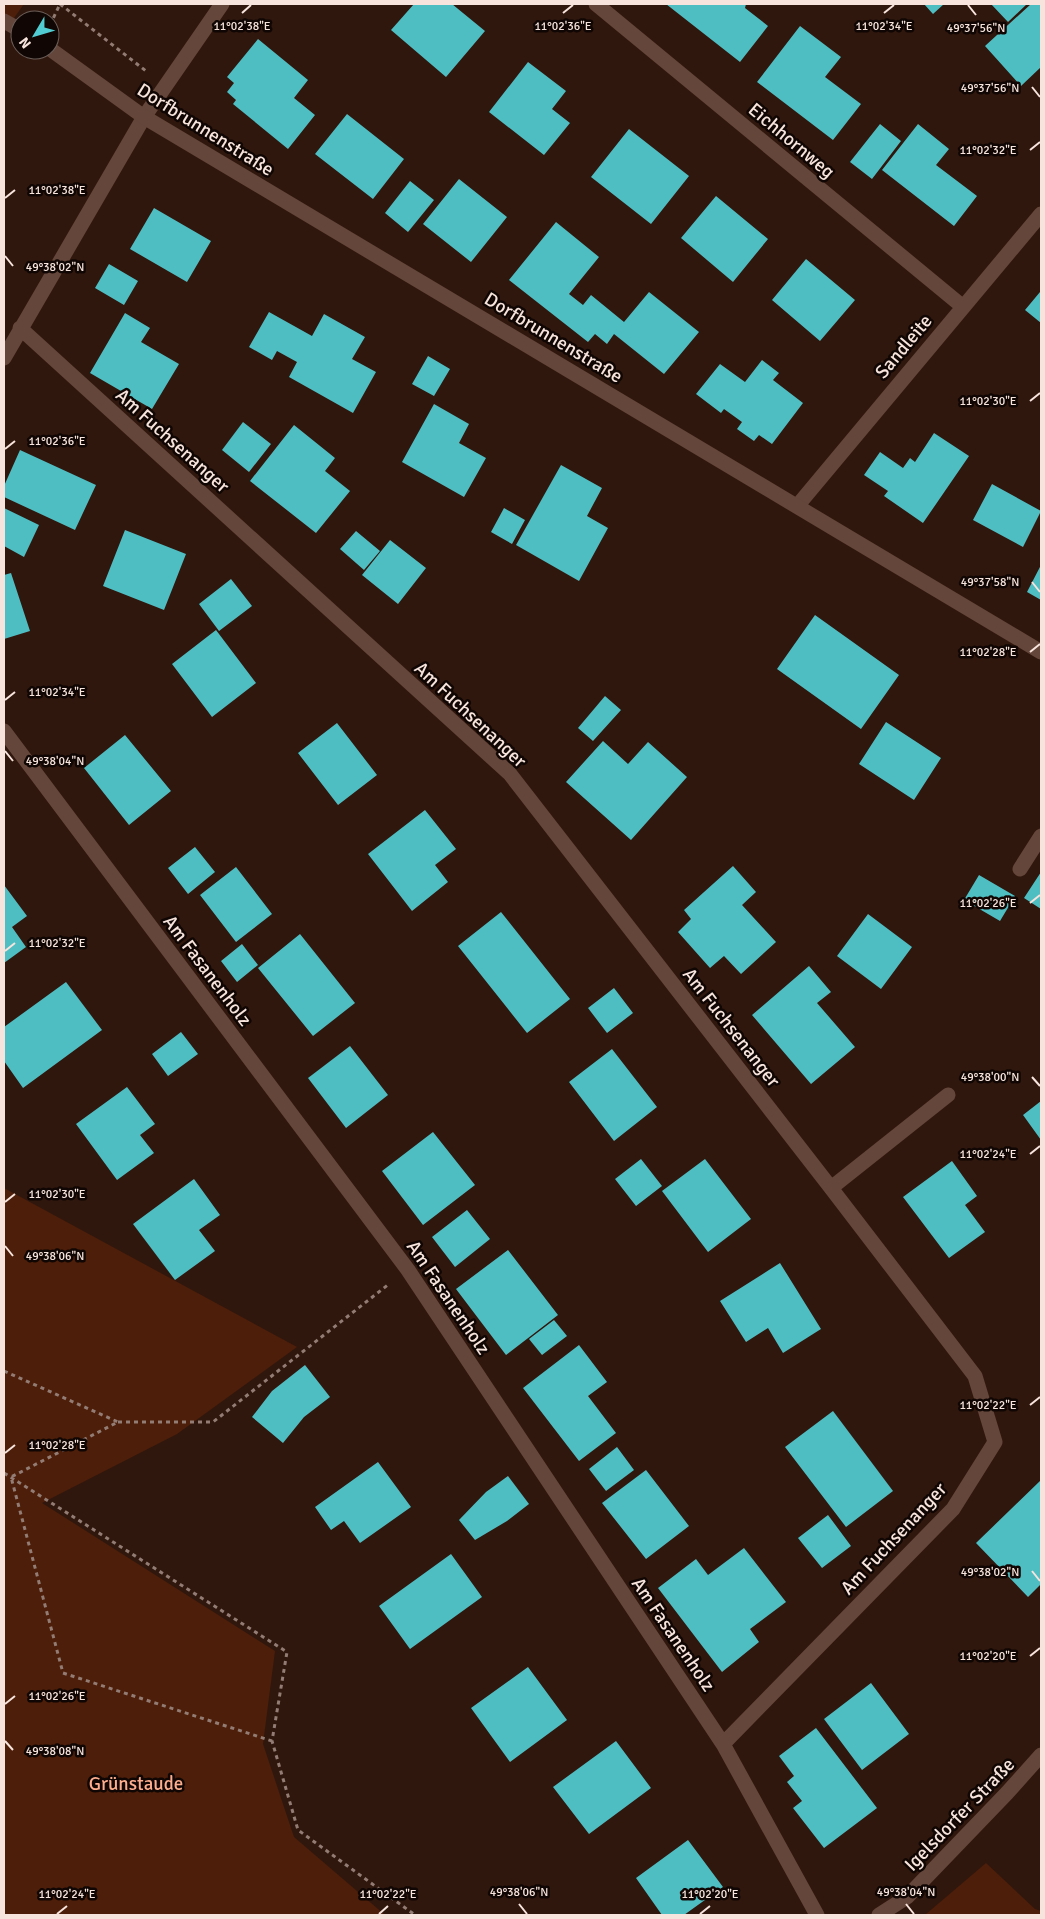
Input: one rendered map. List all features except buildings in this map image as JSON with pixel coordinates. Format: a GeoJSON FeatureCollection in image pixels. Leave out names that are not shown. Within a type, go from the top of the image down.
{"type":"FeatureCollection","features":[{"type":"Feature","properties":{"kind":"street"},"geometry":{"type":"LineString","coordinates":[[4,358],[144,116],[222,4]]}},
{"type":"Feature","properties":{"kind":"street","name":"Eichhornweg"},"geometry":{"type":"LineString","coordinates":[[596,4],[962,306]]}},
{"type":"Feature","properties":{"kind":"street","name":"Dorfbrunnenstraße"},"geometry":{"type":"LineString","coordinates":[[60,56],[144,116],[798,505],[1041,652]]}},
{"type":"Feature","properties":{"kind":"street","name":"Sandleite"},"geometry":{"type":"LineString","coordinates":[[798,505],[962,306],[1041,214]]}},
{"type":"Feature","properties":{"kind":"street","name":"Am Fuchsenanger"},"geometry":{"type":"LineString","coordinates":[[20,328],[510,774],[975,1376],[995,1442],[953,1509],[723,1744]]}},
{"type":"Feature","properties":{"kind":"street","name":"Am Fasanenholz"},"geometry":{"type":"LineString","coordinates":[[4,731],[408,1270],[723,1744],[817,1915]]}},
{"type":"Feature","properties":{"kind":"street"},"geometry":{"type":"LineString","coordinates":[[1020,869],[1041,836]]}},
{"type":"Feature","properties":{"kind":"street"},"geometry":{"type":"LineString","coordinates":[[831,1188],[948,1094]]}},
{"type":"Feature","properties":{"kind":"street","name":"Igelsdorfer Straße"},"geometry":{"type":"LineString","coordinates":[[879,1915],[906,1897],[1008,1793],[1041,1755]]}},
{"type":"Feature","properties":{"kind":"path"},"geometry":{"type":"LineString","coordinates":[[60,4],[165,86]]}},
{"type":"Feature","properties":{"kind":"path"},"geometry":{"type":"LineString","coordinates":[[4,1371],[118,1422],[214,1422],[408,1270]]}},
{"type":"Feature","properties":{"kind":"path"},"geometry":{"type":"LineString","coordinates":[[11,1477],[118,1422]]}},
{"type":"Feature","properties":{"kind":"path"},"geometry":{"type":"LineString","coordinates":[[4,1473],[287,1652],[272,1741],[298,1830],[416,1915]]}},
{"type":"Feature","properties":{"kind":"path"},"geometry":{"type":"LineString","coordinates":[[11,1477],[63,1673],[272,1741]]}},
{"type":"Feature","properties":{"kind":"green space"},"geometry":{"type":"Polygon","coordinates":[[[4,4],[24,4],[20,10],[10,10],[10,24],[4,32],[4,4]]]}},
{"type":"Feature","properties":{"kind":"green space","name":"Grünstaude"},"geometry":{"type":"Polygon","coordinates":[[[4,1188],[297,1347],[177,1434],[42,1503],[275,1651],[263,1744],[294,1837],[385,1915],[4,1915],[4,1188]]]}},
{"type":"Feature","properties":{"kind":"green space"},"geometry":{"type":"Polygon","coordinates":[[[986,1863],[1035,1909],[1041,1911],[1041,1915],[925,1915],[986,1863]]]}}]}
